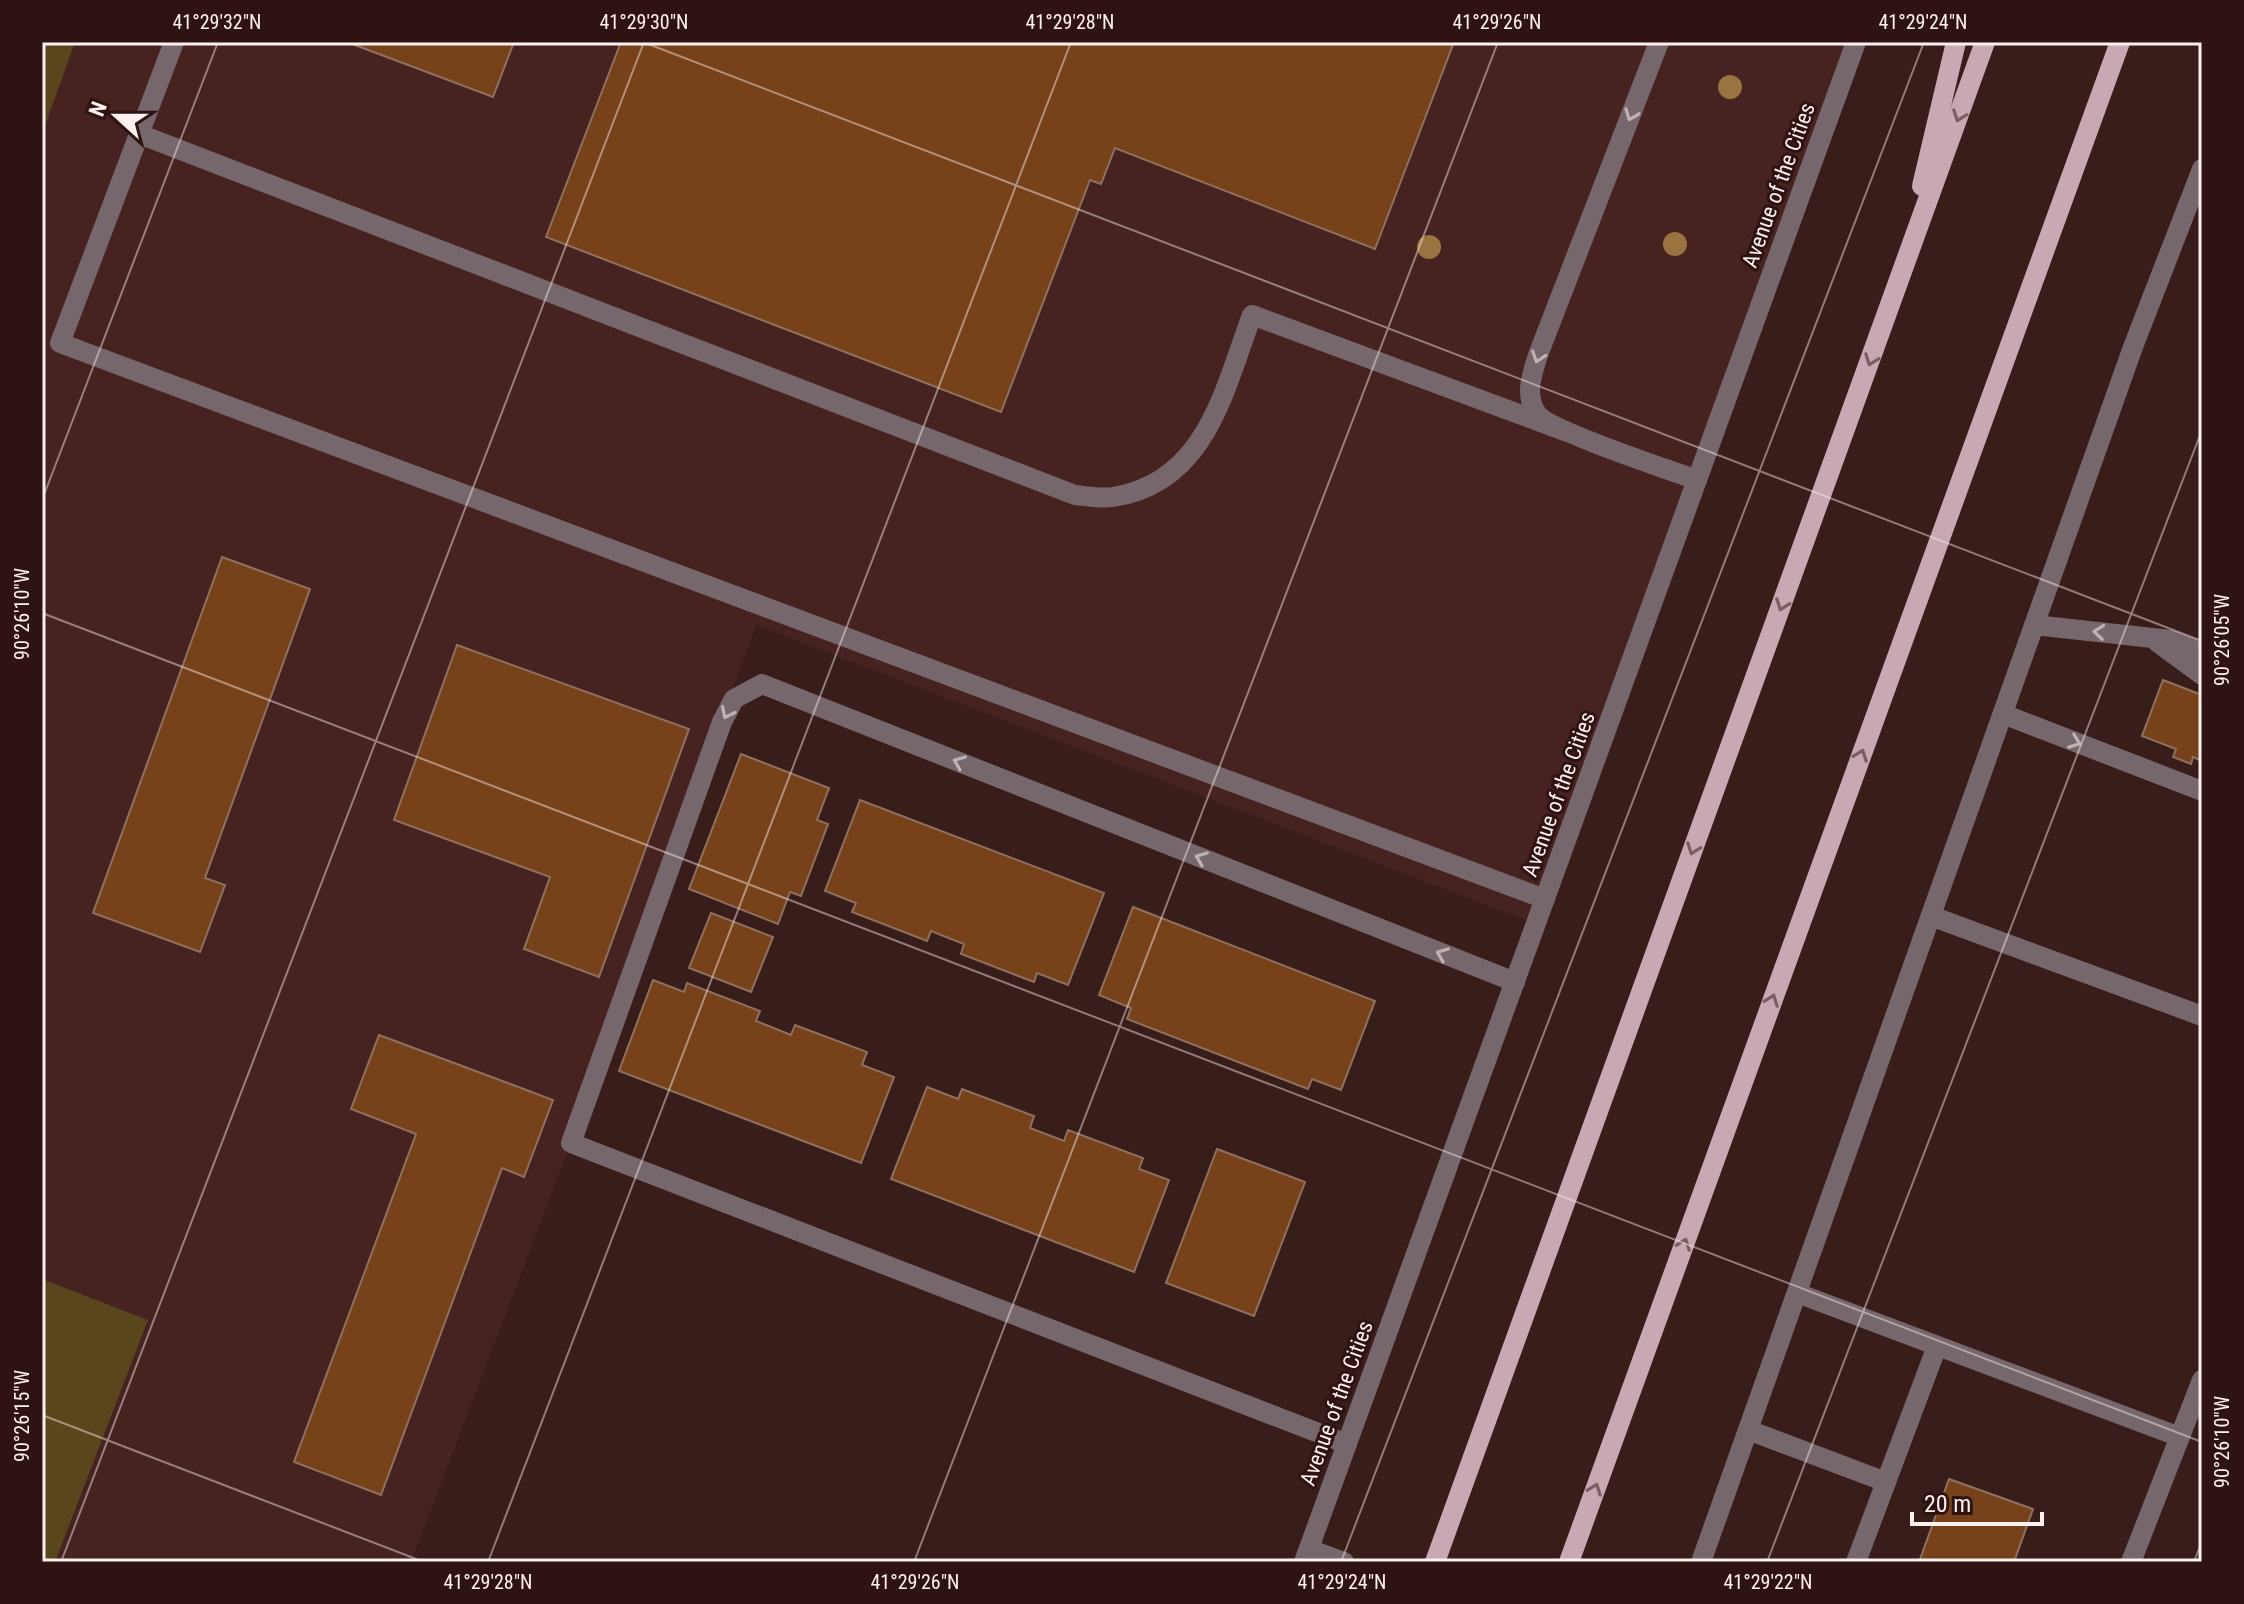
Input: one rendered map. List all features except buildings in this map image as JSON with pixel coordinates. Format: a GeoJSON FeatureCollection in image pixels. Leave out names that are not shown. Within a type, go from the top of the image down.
{"type":"FeatureCollection","features":[{"type":"Feature","properties":{"kind":"main road"},"geometry":{"type":"LineString","coordinates":[[1898,287],[1956,42]]}},
{"type":"Feature","properties":{"kind":"main road"},"geometry":{"type":"LineString","coordinates":[[1435,1562],[1985,42]]}},
{"type":"Feature","properties":{"kind":"main road"},"geometry":{"type":"LineString","coordinates":[[1569,1562],[2120,42]]}},
{"type":"Feature","properties":{"kind":"street"},"geometry":{"type":"LineString","coordinates":[[174,42],[60,343],[1545,899]]}},
{"type":"Feature","properties":{"kind":"street"},"geometry":{"type":"LineString","coordinates":[[1565,431],[1538,415],[1528,388],[1659,42]]}},
{"type":"Feature","properties":{"kind":"street","name":"Avenue of the Cities"},"geometry":{"type":"LineString","coordinates":[[1306,1555],[1856,42]]}},
{"type":"Feature","properties":{"kind":"street"},"geometry":{"type":"LineString","coordinates":[[139,134],[1075,495],[1111,498],[1149,486],[1182,465],[1209,429],[1252,315],[1697,480]]}},
{"type":"Feature","properties":{"kind":"street"},"geometry":{"type":"LineString","coordinates":[[1701,1562],[2133,347],[2202,169]]}},
{"type":"Feature","properties":{"kind":"street"},"geometry":{"type":"LineString","coordinates":[[2034,625],[2171,640],[2202,652]]}},
{"type":"Feature","properties":{"kind":"street"},"geometry":{"type":"LineString","coordinates":[[2152,638],[2202,675]]}},
{"type":"Feature","properties":{"kind":"street"},"geometry":{"type":"LineString","coordinates":[[1347,1444],[571,1143],[722,722],[734,699],[762,684],[1515,982]]}},
{"type":"Feature","properties":{"kind":"street"},"geometry":{"type":"LineString","coordinates":[[2003,714],[2202,791]]}},
{"type":"Feature","properties":{"kind":"street"},"geometry":{"type":"LineString","coordinates":[[1931,916],[2202,1016]]}},
{"type":"Feature","properties":{"kind":"street"},"geometry":{"type":"LineString","coordinates":[[1797,1293],[2180,1437]]}},
{"type":"Feature","properties":{"kind":"street"},"geometry":{"type":"LineString","coordinates":[[1856,1562],[1937,1346]]}},
{"type":"Feature","properties":{"kind":"street"},"geometry":{"type":"LineString","coordinates":[[2131,1562],[2202,1380]]}},
{"type":"Feature","properties":{"kind":"street"},"geometry":{"type":"LineString","coordinates":[[1748,1430],[1886,1482]]}},
{"type":"Feature","properties":{"kind":"street"},"geometry":{"type":"LineString","coordinates":[[1306,1555],[1344,1562]]}},
{"type":"Feature","properties":{"kind":"shaded area"},"geometry":{"type":"Polygon","coordinates":[[[42,42],[1856,42],[1536,924],[756,625],[571,1143],[411,1562],[42,1562],[42,42]]]}},
{"type":"Feature","properties":{"kind":"shaded area"},"geometry":{"type":"Polygon","coordinates":[[[42,42],[75,42],[42,134],[42,42]]]}},
{"type":"Feature","properties":{"kind":"shaded area"},"geometry":{"type":"Polygon","coordinates":[[[42,1279],[148,1320],[55,1562],[42,1562],[42,1279]]]}}]}
